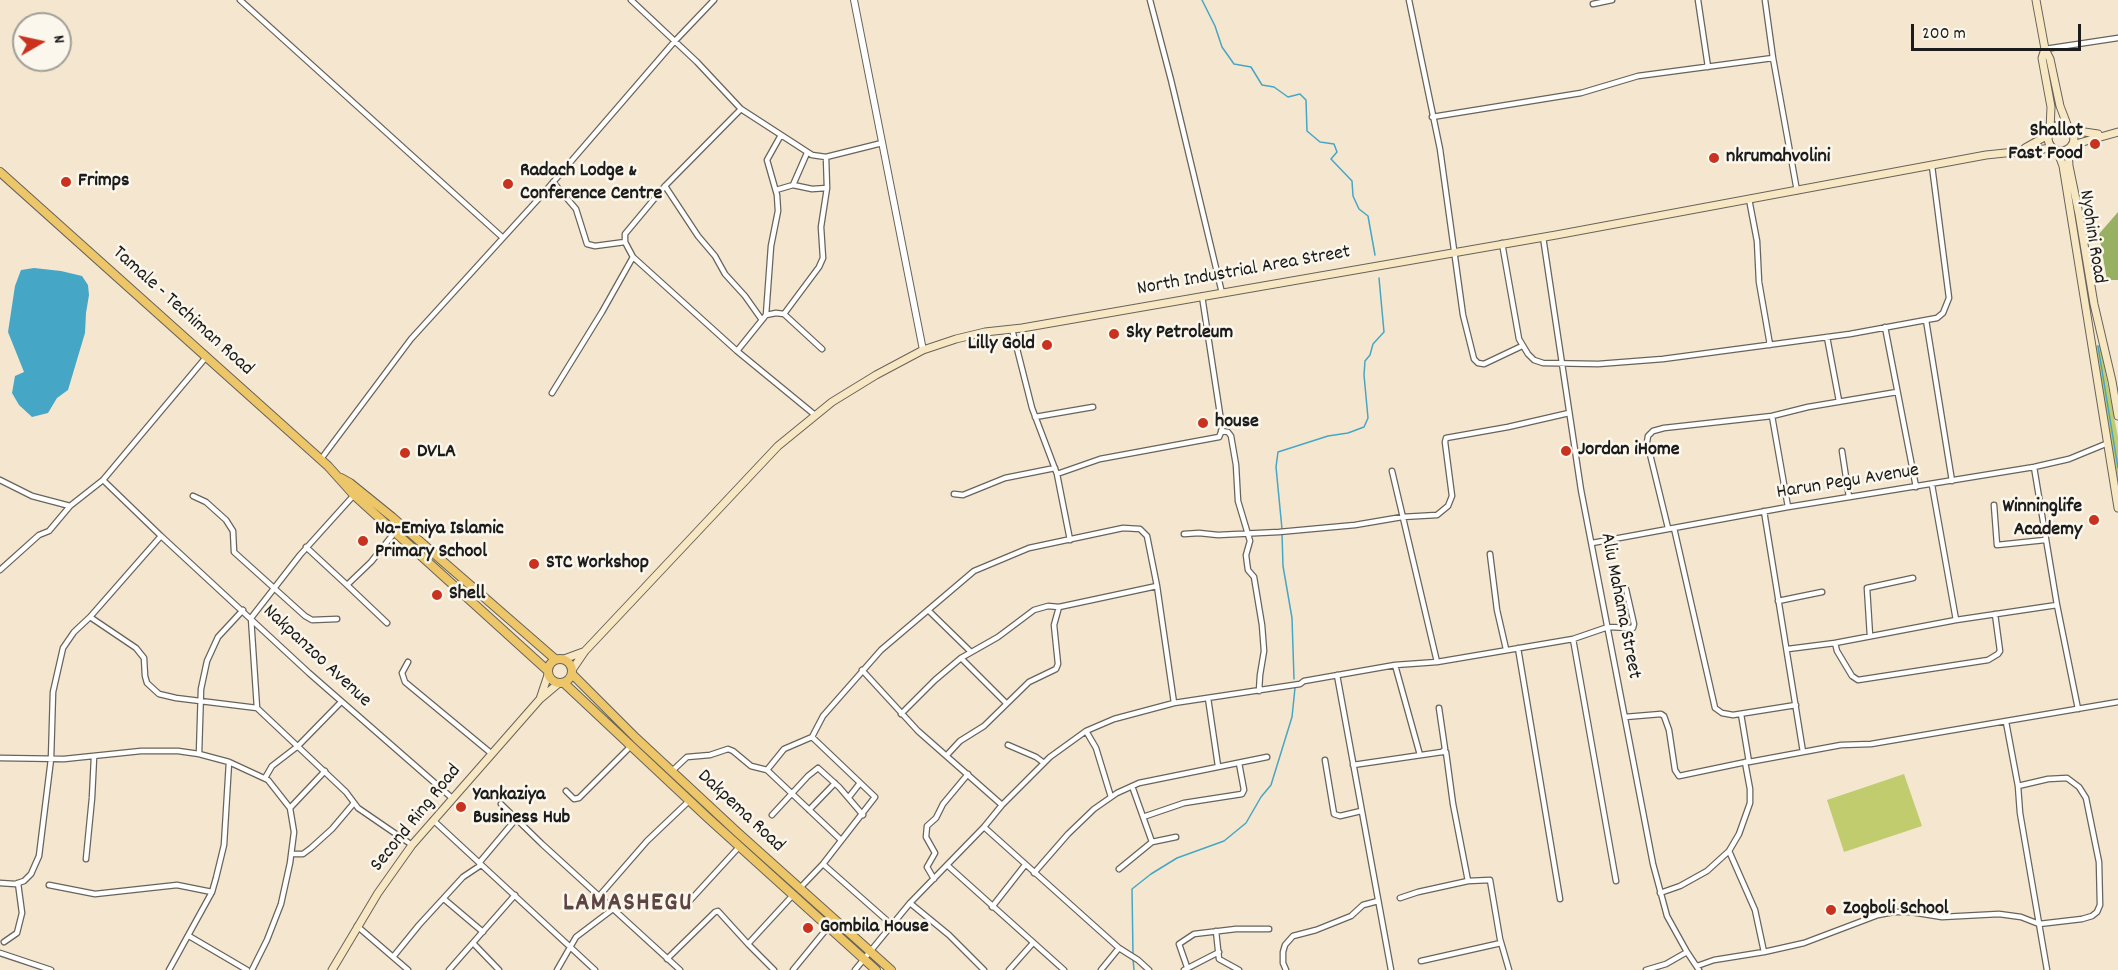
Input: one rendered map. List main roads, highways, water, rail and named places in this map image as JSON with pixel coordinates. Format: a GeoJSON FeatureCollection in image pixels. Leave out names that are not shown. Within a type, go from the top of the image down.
{"type":"FeatureCollection","features":[{"type":"Feature","properties":{"kind":"highway","name":"Tamale - Techiman Road"},"geometry":{"type":"LineString","coordinates":[[0,173],[341,478]]}},
{"type":"Feature","properties":{"kind":"highway"},"geometry":{"type":"LineString","coordinates":[[341,478],[350,483],[560,659],[569,662],[572,672],[561,683],[552,681],[548,672],[354,495],[341,478]]}},
{"type":"Feature","properties":{"kind":"highway"},"geometry":{"type":"LineString","coordinates":[[421,556],[428,549]]}},
{"type":"Feature","properties":{"kind":"highway"},"geometry":{"type":"LineString","coordinates":[[548,672],[549,664],[560,659]]}},
{"type":"Feature","properties":{"kind":"highway","name":"Dakpema Road"},"geometry":{"type":"LineString","coordinates":[[572,672],[589,693],[672,771],[891,970]]}},
{"type":"Feature","properties":{"kind":"highway","name":"Dakpema Road"},"geometry":{"type":"LineString","coordinates":[[561,683],[876,970]]}},
{"type":"Feature","properties":{"kind":"main road"},"geometry":{"type":"LineString","coordinates":[[2036,0],[2045,49],[2050,59],[2060,106],[2074,137],[2070,147]]}},
{"type":"Feature","properties":{"kind":"main road"},"geometry":{"type":"LineString","coordinates":[[2045,49],[2042,58],[2051,107],[2048,142],[2055,149],[2070,147],[2118,132]]}},
{"type":"Feature","properties":{"kind":"main road"},"geometry":{"type":"LineString","coordinates":[[2049,133],[2057,125],[2103,135]]}},
{"type":"Feature","properties":{"kind":"main road","name":"North Industrial Area Street"},"geometry":{"type":"LineString","coordinates":[[2020,151],[2049,133]]}},
{"type":"Feature","properties":{"kind":"main road","name":"Nyohini Road"},"geometry":{"type":"LineString","coordinates":[[2070,147],[2069,166],[2094,303],[2118,416]]}},
{"type":"Feature","properties":{"kind":"main road","name":"North Industrial Area Street"},"geometry":{"type":"LineString","coordinates":[[572,672],[585,651],[761,463],[814,415],[876,375],[923,350],[956,339],[1797,191],[1986,155],[2055,149]]}},
{"type":"Feature","properties":{"kind":"main road","name":"Nyohini Road"},"geometry":{"type":"LineString","coordinates":[[2055,149],[2063,166],[2118,508]]}},
{"type":"Feature","properties":{"kind":"main road","name":"North Industrial Area Street"},"geometry":{"type":"LineString","coordinates":[[560,659],[585,651]]}},
{"type":"Feature","properties":{"kind":"main road","name":"Second Ring Road"},"geometry":{"type":"LineString","coordinates":[[540,699],[548,672]]}},
{"type":"Feature","properties":{"kind":"main road","name":"Second Ring Road"},"geometry":{"type":"LineString","coordinates":[[332,970],[357,926],[412,845],[540,699],[561,683]]}},
{"type":"Feature","properties":{"kind":"water"},"geometry":{"type":"Polygon","coordinates":[[[34,268],[82,276],[88,285],[89,295],[85,333],[68,390],[57,398],[48,413],[32,417],[19,405],[12,393],[15,376],[24,372],[8,332],[15,286],[21,270],[34,268]]]}},
{"type":"Feature","properties":{"kind":"waterway"},"geometry":{"type":"LineString","coordinates":[[1202,0],[1222,47],[1234,64],[1251,67],[1262,85],[1274,87],[1288,97],[1300,94],[1306,100],[1307,131],[1320,142],[1334,144],[1337,152],[1331,159],[1352,181],[1353,196],[1359,209],[1368,216],[1375,255]]}},
{"type":"Feature","properties":{"kind":"waterway"},"geometry":{"type":"LineString","coordinates":[[1282,529],[1276,467],[1278,452],[1364,427],[1368,418],[1365,361],[1370,355],[1373,344],[1384,332],[1379,278]]}},
{"type":"Feature","properties":{"kind":"waterway"},"geometry":{"type":"LineString","coordinates":[[2098,346],[2118,468]]}},
{"type":"Feature","properties":{"kind":"waterway"},"geometry":{"type":"LineString","coordinates":[[1282,533],[1283,566],[1292,618],[1294,679]]}},
{"type":"Feature","properties":{"kind":"waterway"},"geometry":{"type":"LineString","coordinates":[[1133,954],[1132,889],[1177,858],[1224,841],[1246,823],[1271,785],[1292,717],[1295,688]]}},
{"type":"Feature","properties":{"kind":"waterway"},"geometry":{"type":"LineString","coordinates":[[1133,959],[1134,970]]}},
{"type":"Feature","properties":{"kind":"place","name":"Shallot Fast Food"},"geometry":{"type":"Point","coordinates":[2095,144]}},
{"type":"Feature","properties":{"kind":"place","name":"nkrumahvolini"},"geometry":{"type":"Point","coordinates":[1714,158]}},
{"type":"Feature","properties":{"kind":"place","name":"Frimps"},"geometry":{"type":"Point","coordinates":[66,182]}},
{"type":"Feature","properties":{"kind":"place","name":"Radach Lodge & Conference Centre"},"geometry":{"type":"Point","coordinates":[508,184]}},
{"type":"Feature","properties":{"kind":"place","name":"Sky Petroleum"},"geometry":{"type":"Point","coordinates":[1114,334]}},
{"type":"Feature","properties":{"kind":"place","name":"Lilly Gold"},"geometry":{"type":"Point","coordinates":[1047,345]}},
{"type":"Feature","properties":{"kind":"place","name":"house"},"geometry":{"type":"Point","coordinates":[1203,423]}},
{"type":"Feature","properties":{"kind":"place","name":"Jordan iHome"},"geometry":{"type":"Point","coordinates":[1566,451]}},
{"type":"Feature","properties":{"kind":"place","name":"DVLA"},"geometry":{"type":"Point","coordinates":[405,453]}},
{"type":"Feature","properties":{"kind":"place","name":"Winninglife Academy"},"geometry":{"type":"Point","coordinates":[2094,520]}},
{"type":"Feature","properties":{"kind":"place","name":"Na-Emiya Islamic Primary School"},"geometry":{"type":"Point","coordinates":[363,541]}},
{"type":"Feature","properties":{"kind":"place","name":"STC Workshop"},"geometry":{"type":"Point","coordinates":[534,564]}},
{"type":"Feature","properties":{"kind":"place","name":"Shell"},"geometry":{"type":"Point","coordinates":[437,595]}},
{"type":"Feature","properties":{"kind":"place","name":"Yankaziya Business Hub"},"geometry":{"type":"Point","coordinates":[461,807]}},
{"type":"Feature","properties":{"kind":"place","name":"Zogboli School"},"geometry":{"type":"Point","coordinates":[1831,910]}},
{"type":"Feature","properties":{"kind":"place","name":"Gombila House"},"geometry":{"type":"Point","coordinates":[808,928]}},
{"type":"Feature","properties":{"kind":"district","name":"LAMASHEGU"},"geometry":{"type":"Point","coordinates":[628,905]}}]}
